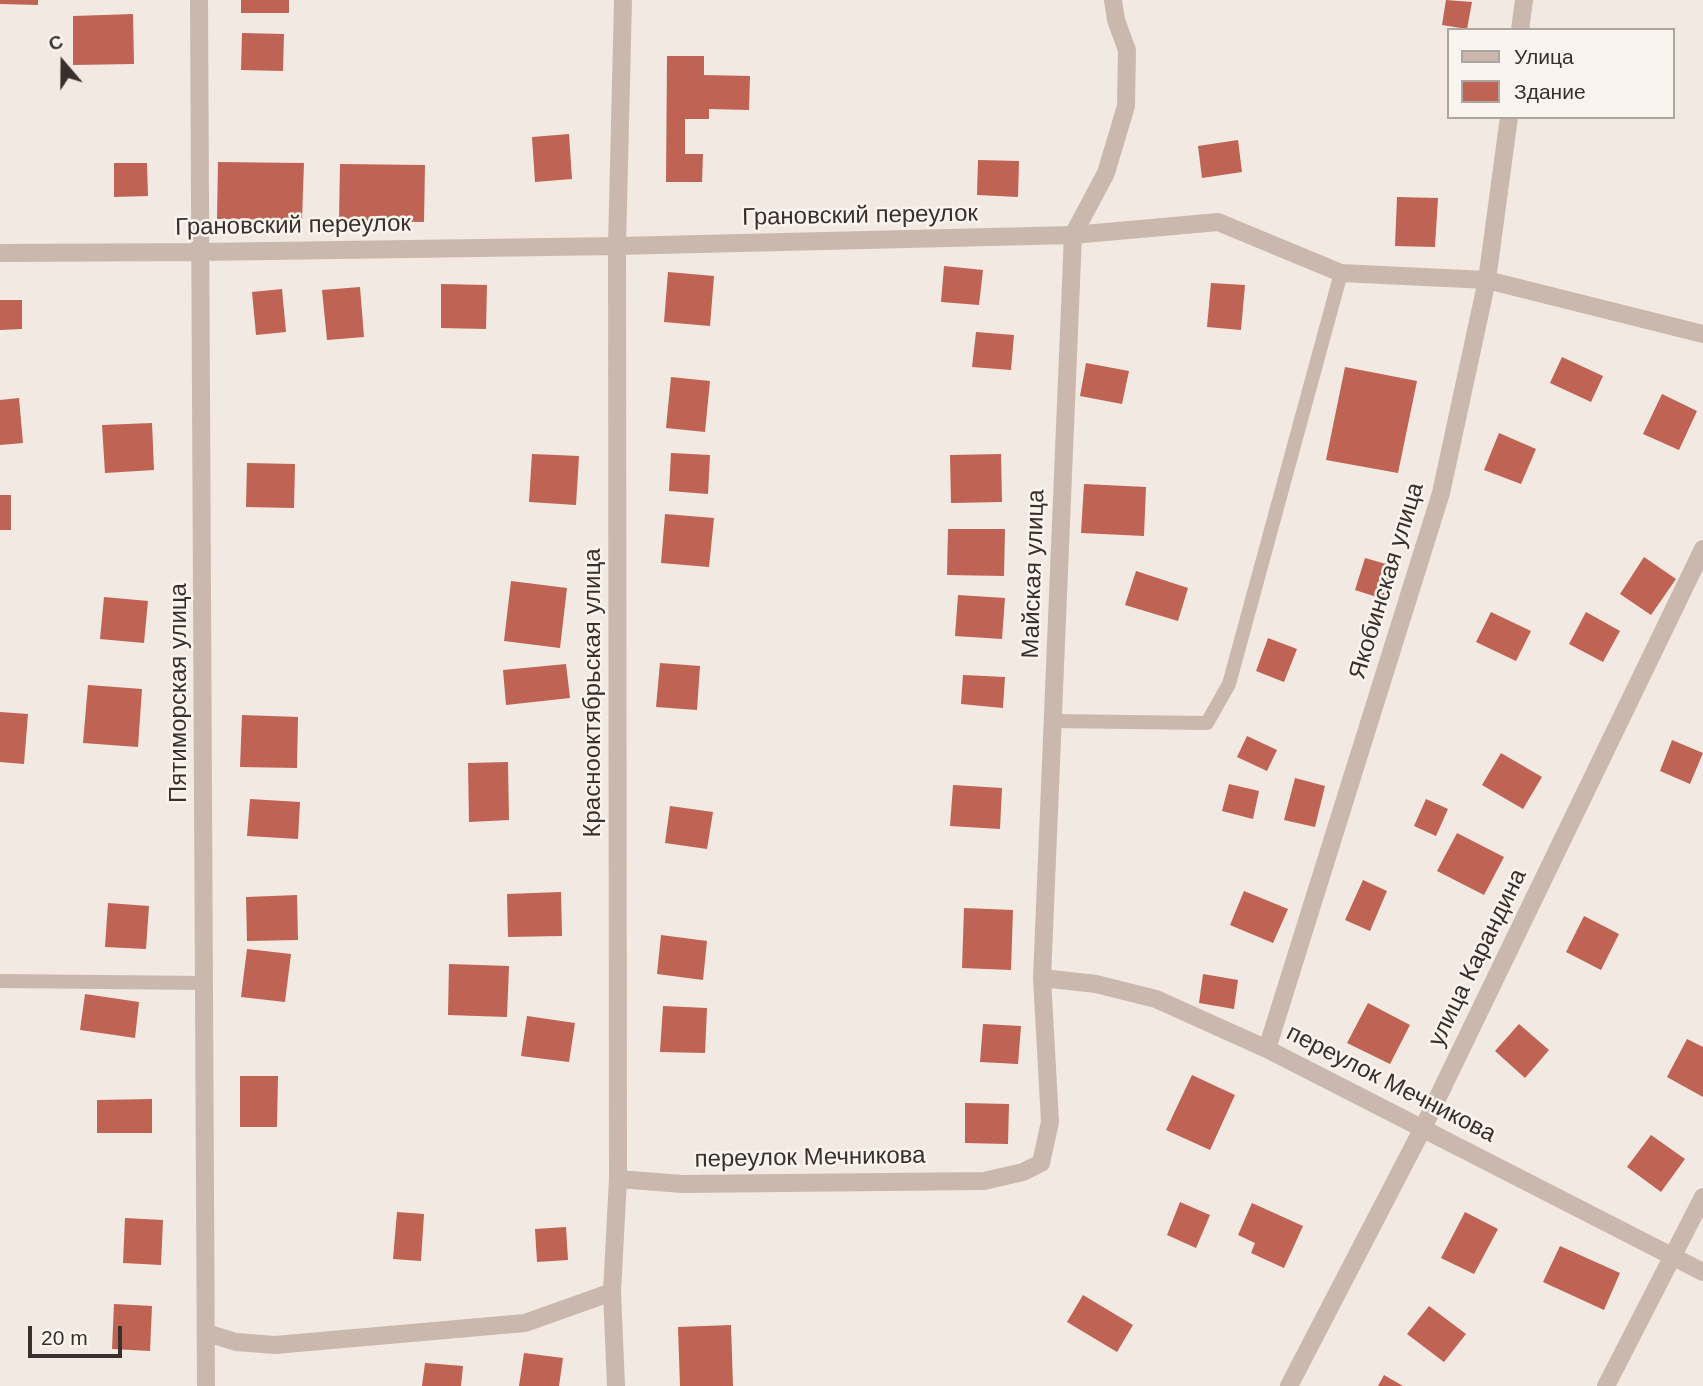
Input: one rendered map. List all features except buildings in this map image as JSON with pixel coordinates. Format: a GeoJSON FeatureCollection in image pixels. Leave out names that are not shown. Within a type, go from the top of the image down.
{"type":"FeatureCollection","features":[{"type":"Feature","properties":{"kind":"street","name":"Пятиморская улица"},"geometry":{"type":"LineString","coordinates":[[199,0],[206,1386]]}},
{"type":"Feature","properties":{"kind":"street","name":"Краснооктябрьская улица"},"geometry":{"type":"LineString","coordinates":[[616,1386],[612,1292],[618,1179],[617,246],[623,0]]}},
{"type":"Feature","properties":{"kind":"street","name":"Майская улица"},"geometry":{"type":"LineString","coordinates":[[1041,1163],[1050,1122],[1042,978],[1073,235],[1106,173],[1126,106],[1127,50],[1116,20],[1113,0]]}},
{"type":"Feature","properties":{"kind":"street"},"geometry":{"type":"LineString","coordinates":[[1520,28],[1524,0]]}},
{"type":"Feature","properties":{"kind":"street","name":"Якобинская улица"},"geometry":{"type":"LineString","coordinates":[[1267,1049],[1441,494],[1487,280],[1508,119]]}},
{"type":"Feature","properties":{"kind":"street","name":"Грановский переулок"},"geometry":{"type":"LineString","coordinates":[[0,253],[617,246],[1073,235],[1217,222],[1341,273],[1487,280],[1703,334]]}},
{"type":"Feature","properties":{"kind":"street","name":"улица Карандина"},"geometry":{"type":"LineString","coordinates":[[1289,1386],[1423,1128],[1703,548]]}},
{"type":"Feature","properties":{"kind":"street","name":"переулок Мечникова"},"geometry":{"type":"LineString","coordinates":[[1042,978],[1096,984],[1156,999],[1267,1049],[1703,1272]]}},
{"type":"Feature","properties":{"kind":"street","name":"переулок Мечникова"},"geometry":{"type":"LineString","coordinates":[[618,1179],[683,1184],[984,1181],[1023,1172],[1041,1163]]}},
{"type":"Feature","properties":{"kind":"street"},"geometry":{"type":"LineString","coordinates":[[1606,1386],[1703,1197]]}},
{"type":"Feature","properties":{"kind":"street"},"geometry":{"type":"LineString","coordinates":[[206,1333],[236,1342],[275,1345],[525,1323],[612,1292]]}},
{"type":"Feature","properties":{"kind":"lane"},"geometry":{"type":"LineString","coordinates":[[1053,721],[1207,723],[1228,684],[1341,273]]}},
{"type":"Feature","properties":{"kind":"lane"},"geometry":{"type":"LineString","coordinates":[[0,981],[205,983]]}}]}
